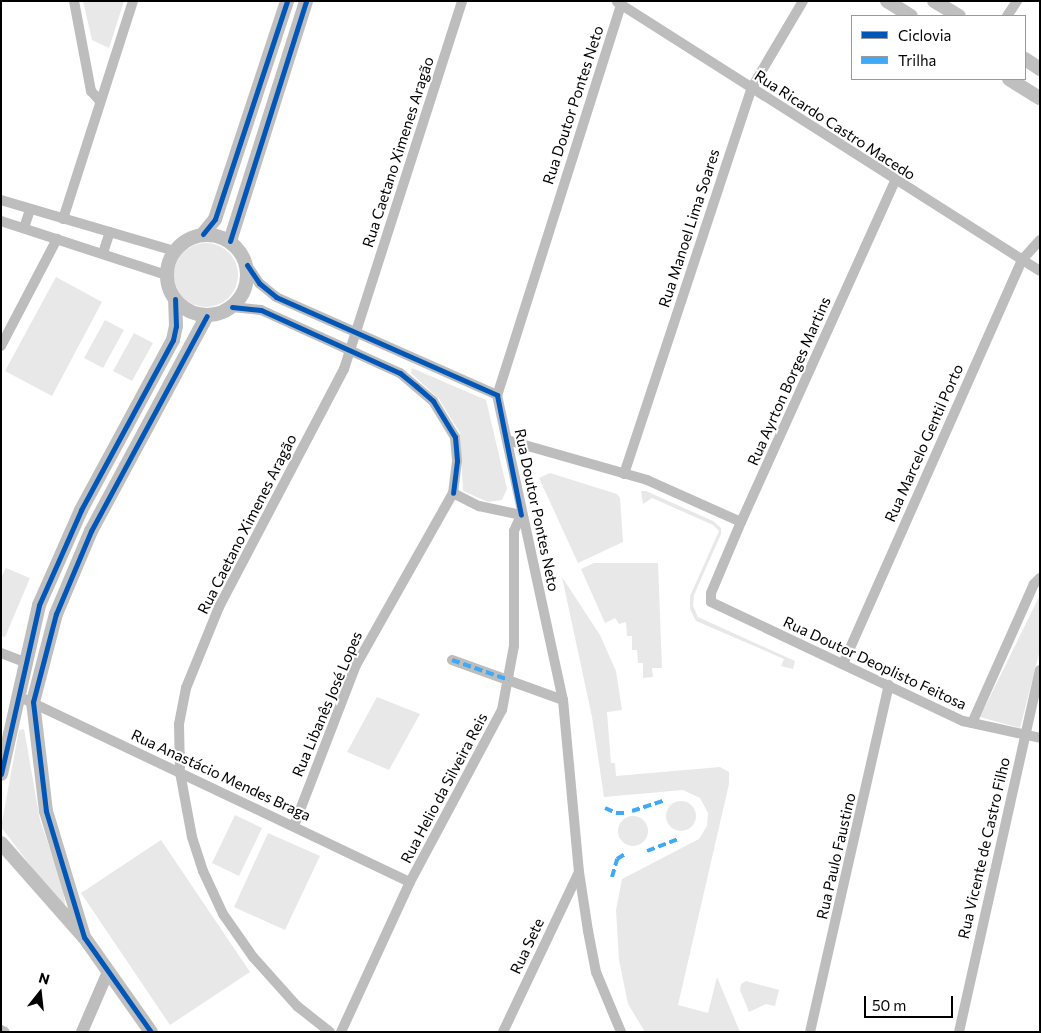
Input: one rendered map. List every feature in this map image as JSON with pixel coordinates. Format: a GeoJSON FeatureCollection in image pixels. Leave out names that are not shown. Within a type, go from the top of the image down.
{"type":"FeatureCollection","features":[{"type":"Feature","properties":{"kind":"main road"},"geometry":{"type":"LineString","coordinates":[[1,774],[39,605],[58,560],[135,408],[172,340],[176,326],[175,300],[166,275],[174,251],[187,240],[203,234],[215,219],[287,1]]}},
{"type":"Feature","properties":{"kind":"main road"},"geometry":{"type":"LineString","coordinates":[[230,241],[306,1]]}},
{"type":"Feature","properties":{"kind":"main road"},"geometry":{"type":"LineString","coordinates":[[887,1],[909,15]]}},
{"type":"Feature","properties":{"kind":"main road"},"geometry":{"type":"LineString","coordinates":[[934,1],[957,15]]}},
{"type":"Feature","properties":{"kind":"main road"},"geometry":{"type":"LineString","coordinates":[[1026,60],[1040,69]]}},
{"type":"Feature","properties":{"kind":"main road"},"geometry":{"type":"LineString","coordinates":[[264,71],[281,78]]}},
{"type":"Feature","properties":{"kind":"main road"},"geometry":{"type":"LineString","coordinates":[[1011,80],[1040,98]]}},
{"type":"Feature","properties":{"kind":"main road"},"geometry":{"type":"LineString","coordinates":[[175,300],[189,311],[207,316],[232,308],[246,289],[247,265],[241,251],[230,241],[203,234]]}},
{"type":"Feature","properties":{"kind":"main road"},"geometry":{"type":"LineString","coordinates":[[84,937],[46,812],[33,702],[56,614],[91,531],[207,316]]}},
{"type":"Feature","properties":{"kind":"main road"},"geometry":{"type":"LineString","coordinates":[[135,408],[152,418]]}},
{"type":"Feature","properties":{"kind":"main road"},"geometry":{"type":"LineString","coordinates":[[58,560],[75,568]]}},
{"type":"Feature","properties":{"kind":"main road"},"geometry":{"type":"LineString","coordinates":[[1,843],[84,937],[151,1032]]}},
{"type":"Feature","properties":{"kind":"street"},"geometry":{"type":"LineString","coordinates":[[74,1],[90,90],[100,101]]}},
{"type":"Feature","properties":{"kind":"street"},"geometry":{"type":"LineString","coordinates":[[63,219],[133,1]]}},
{"type":"Feature","properties":{"kind":"street","name":"Rua Caetano Ximenes Aragão"},"geometry":{"type":"LineString","coordinates":[[330,1032],[297,1006],[253,957],[223,914],[203,871],[192,837],[180,772],[178,724],[186,688],[219,607],[352,349],[462,1]]}},
{"type":"Feature","properties":{"kind":"street","name":"Rua Manoel Lima Soares"},"geometry":{"type":"LineString","coordinates":[[624,474],[751,89],[803,1]]}},
{"type":"Feature","properties":{"kind":"street"},"geometry":{"type":"LineString","coordinates":[[1008,15],[1017,1]]}},
{"type":"Feature","properties":{"kind":"street","name":"Rua Ricardo Castro Macedo"},"geometry":{"type":"LineString","coordinates":[[618,3],[895,182],[1040,271]]}},
{"type":"Feature","properties":{"kind":"street","name":"Rua Doutor Pontes Neto"},"geometry":{"type":"LineString","coordinates":[[618,3],[497,395],[521,515],[563,700],[579,872],[596,972],[621,1032]]}},
{"type":"Feature","properties":{"kind":"street","name":"Rua Ayrton Borges Martins"},"geometry":{"type":"LineString","coordinates":[[711,593],[741,522],[895,182]]}},
{"type":"Feature","properties":{"kind":"street"},"geometry":{"type":"LineString","coordinates":[[1,200],[174,251]]}},
{"type":"Feature","properties":{"kind":"street"},"geometry":{"type":"LineString","coordinates":[[24,228],[30,209]]}},
{"type":"Feature","properties":{"kind":"street"},"geometry":{"type":"LineString","coordinates":[[1,221],[166,275]]}},
{"type":"Feature","properties":{"kind":"street"},"geometry":{"type":"LineString","coordinates":[[103,253],[110,232]]}},
{"type":"Feature","properties":{"kind":"street"},"geometry":{"type":"LineString","coordinates":[[1,346],[58,239]]}},
{"type":"Feature","properties":{"kind":"street","name":"Rua Marcelo Gentil Porto"},"geometry":{"type":"LineString","coordinates":[[843,664],[1022,260],[1040,240]]}},
{"type":"Feature","properties":{"kind":"street"},"geometry":{"type":"LineString","coordinates":[[247,265],[259,283],[276,297],[497,395]]}},
{"type":"Feature","properties":{"kind":"street"},"geometry":{"type":"LineString","coordinates":[[232,308],[261,310],[352,349],[400,373],[433,401],[455,437],[457,461],[453,494],[478,506],[521,515]]}},
{"type":"Feature","properties":{"kind":"street"},"geometry":{"type":"LineString","coordinates":[[400,373],[406,356]]}},
{"type":"Feature","properties":{"kind":"street"},"geometry":{"type":"LineString","coordinates":[[507,440],[647,480],[741,522]]}},
{"type":"Feature","properties":{"kind":"street","name":"Rua Libanês José Lopes"},"geometry":{"type":"LineString","coordinates":[[294,826],[356,665],[453,494]]}},
{"type":"Feature","properties":{"kind":"street","name":"Rua Helio da Silveira Reis"},"geometry":{"type":"LineString","coordinates":[[341,1032],[410,882],[491,734],[502,710],[509,680],[516,599],[514,531],[521,515]]}},
{"type":"Feature","properties":{"kind":"street"},"geometry":{"type":"LineString","coordinates":[[972,723],[1034,584],[1040,578]]}},
{"type":"Feature","properties":{"kind":"street","name":"Rua Doutor Deoplisto Feitosa"},"geometry":{"type":"LineString","coordinates":[[711,593],[711,602],[717,607],[972,723],[1040,738]]}},
{"type":"Feature","properties":{"kind":"street"},"geometry":{"type":"LineString","coordinates":[[1,653],[25,662]]}},
{"type":"Feature","properties":{"kind":"street"},"geometry":{"type":"LineString","coordinates":[[452,660],[563,700]]}},
{"type":"Feature","properties":{"kind":"street","name":"Rua Vicente de Castro Filho"},"geometry":{"type":"LineString","coordinates":[[959,1032],[1040,670]]}},
{"type":"Feature","properties":{"kind":"street","name":"Rua Paulo Faustino"},"geometry":{"type":"LineString","coordinates":[[810,1032],[889,685]]}},
{"type":"Feature","properties":{"kind":"street","name":"Rua Anastácio Mendes Braga"},"geometry":{"type":"LineString","coordinates":[[18,696],[410,882]]}},
{"type":"Feature","properties":{"kind":"street","name":"Rua Sete"},"geometry":{"type":"LineString","coordinates":[[503,1032],[579,872]]}},
{"type":"Feature","properties":{"kind":"street"},"geometry":{"type":"LineString","coordinates":[[82,1032],[108,972]]}},
{"type":"Feature","properties":{"kind":"street"},"geometry":{"type":"LineString","coordinates":[[1,1030],[5,1032]]}},
{"type":"Feature","properties":{"kind":"shaded area"},"geometry":{"type":"Polygon","coordinates":[[[83,1],[124,1],[109,48],[92,40],[83,1]]]}},
{"type":"Feature","properties":{"kind":"shaded area"},"geometry":{"type":"Polygon","coordinates":[[[200,243],[212,243],[229,252],[236,263],[238,275],[236,287],[229,298],[212,307],[200,307],[188,302],[179,293],[174,281],[174,269],[179,257],[188,248],[200,243]]]}},
{"type":"Feature","properties":{"kind":"shaded area"},"geometry":{"type":"Polygon","coordinates":[[[56,277],[102,302],[52,396],[5,371],[56,277]]]}},
{"type":"Feature","properties":{"kind":"shaded area"},"geometry":{"type":"Polygon","coordinates":[[[105,320],[124,330],[103,368],[84,358],[105,320]]]}},
{"type":"Feature","properties":{"kind":"shaded area"},"geometry":{"type":"Polygon","coordinates":[[[134,333],[153,343],[132,381],[113,371],[134,333]]]}},
{"type":"Feature","properties":{"kind":"shaded area"},"geometry":{"type":"Polygon","coordinates":[[[412,368],[486,400],[507,489],[502,500],[488,502],[463,491],[460,433],[439,399],[411,373],[412,368]]]}},
{"type":"Feature","properties":{"kind":"shaded area"},"geometry":{"type":"Polygon","coordinates":[[[550,473],[617,494],[620,498],[623,542],[578,563],[539,478],[550,473]]]}},
{"type":"Feature","properties":{"kind":"shaded area"},"geometry":{"type":"Polygon","coordinates":[[[641,491],[646,491],[713,521],[721,528],[721,534],[694,595],[693,606],[698,617],[795,661],[793,669],[781,666],[784,659],[696,621],[690,609],[690,596],[719,531],[713,525],[652,498],[643,504],[641,491]]]}},
{"type":"Feature","properties":{"kind":"shaded area"},"geometry":{"type":"Polygon","coordinates":[[[594,563],[658,563],[662,668],[652,668],[653,677],[643,678],[643,663],[638,663],[637,650],[632,650],[632,636],[627,636],[626,622],[619,624],[615,618],[605,623],[581,569],[594,563]]]}},
{"type":"Feature","properties":{"kind":"shaded area"},"geometry":{"type":"Polygon","coordinates":[[[6,568],[30,578],[5,637],[1,636],[1,578],[6,568]]]}},
{"type":"Feature","properties":{"kind":"shaded area"},"geometry":{"type":"Polygon","coordinates":[[[562,577],[600,635],[616,671],[622,710],[607,712],[611,763],[615,763],[616,776],[720,767],[729,772],[729,784],[678,1005],[708,1013],[717,977],[740,1032],[645,1032],[628,1004],[619,960],[616,910],[622,879],[699,839],[707,826],[708,813],[700,798],[683,790],[604,797],[592,717],[562,577]]]}},
{"type":"Feature","properties":{"kind":"shaded area"},"geometry":{"type":"Polygon","coordinates":[[[1040,595],[1040,650],[1020,728],[980,717],[1040,595]]]}},
{"type":"Feature","properties":{"kind":"shaded area"},"geometry":{"type":"Polygon","coordinates":[[[377,697],[420,714],[389,770],[347,752],[377,697]]]}},
{"type":"Feature","properties":{"kind":"shaded area"},"geometry":{"type":"Polygon","coordinates":[[[24,729],[40,820],[64,890],[65,905],[59,903],[1,827],[19,730],[24,729]]]}},
{"type":"Feature","properties":{"kind":"shaded area"},"geometry":{"type":"Polygon","coordinates":[[[681,801],[687,802],[695,810],[695,822],[687,830],[681,831],[675,830],[667,822],[666,816],[667,810],[675,802],[681,801]]]}},
{"type":"Feature","properties":{"kind":"shaded area"},"geometry":{"type":"Polygon","coordinates":[[[235,815],[262,828],[239,876],[212,863],[235,815]]]}},
{"type":"Feature","properties":{"kind":"shaded area"},"geometry":{"type":"Polygon","coordinates":[[[633,816],[639,817],[647,825],[647,837],[639,845],[633,846],[627,845],[619,837],[618,831],[619,825],[627,817],[633,816]]]}},
{"type":"Feature","properties":{"kind":"shaded area"},"geometry":{"type":"Polygon","coordinates":[[[268,833],[320,856],[285,930],[234,907],[268,833]]]}},
{"type":"Feature","properties":{"kind":"shaded area"},"geometry":{"type":"Polygon","coordinates":[[[161,840],[250,972],[170,1025],[81,893],[161,840]]]}},
{"type":"Feature","properties":{"kind":"shaded area"},"geometry":{"type":"Polygon","coordinates":[[[746,981],[779,990],[775,1006],[766,1004],[749,1012],[740,990],[741,984],[746,981]]]}},
{"type":"Feature","properties":{"kind":"marked path"},"geometry":{"type":"LineString","coordinates":[[452,660],[509,680]]}},
{"type":"Feature","properties":{"kind":"marked path"},"geometry":{"type":"LineString","coordinates":[[632,811],[665,800]]}},
{"type":"Feature","properties":{"kind":"marked path"},"geometry":{"type":"LineString","coordinates":[[605,808],[616,813],[625,813]]}},
{"type":"Feature","properties":{"kind":"marked path"},"geometry":{"type":"LineString","coordinates":[[647,851],[678,839]]}},
{"type":"Feature","properties":{"kind":"marked path"},"geometry":{"type":"LineString","coordinates":[[612,877],[617,859],[625,854]]}},
{"type":"Feature","properties":{"kind":"cycle path"},"geometry":{"type":"LineString","coordinates":[[203,234],[215,219],[287,1]]}},
{"type":"Feature","properties":{"kind":"cycle path"},"geometry":{"type":"LineString","coordinates":[[230,241],[306,1]]}},
{"type":"Feature","properties":{"kind":"cycle path"},"geometry":{"type":"LineString","coordinates":[[247,265],[259,283],[276,297],[497,395],[521,515]]}},
{"type":"Feature","properties":{"kind":"cycle path"},"geometry":{"type":"LineString","coordinates":[[1,774],[39,605],[81,510],[173,340],[176,326],[175,299]]}},
{"type":"Feature","properties":{"kind":"cycle path"},"geometry":{"type":"LineString","coordinates":[[232,307],[261,310],[400,373],[416,386],[433,401],[455,437],[457,461],[453,493]]}},
{"type":"Feature","properties":{"kind":"cycle path"},"geometry":{"type":"LineString","coordinates":[[151,1032],[84,937],[46,811],[33,702],[56,614],[91,531],[207,316]]}}]}
